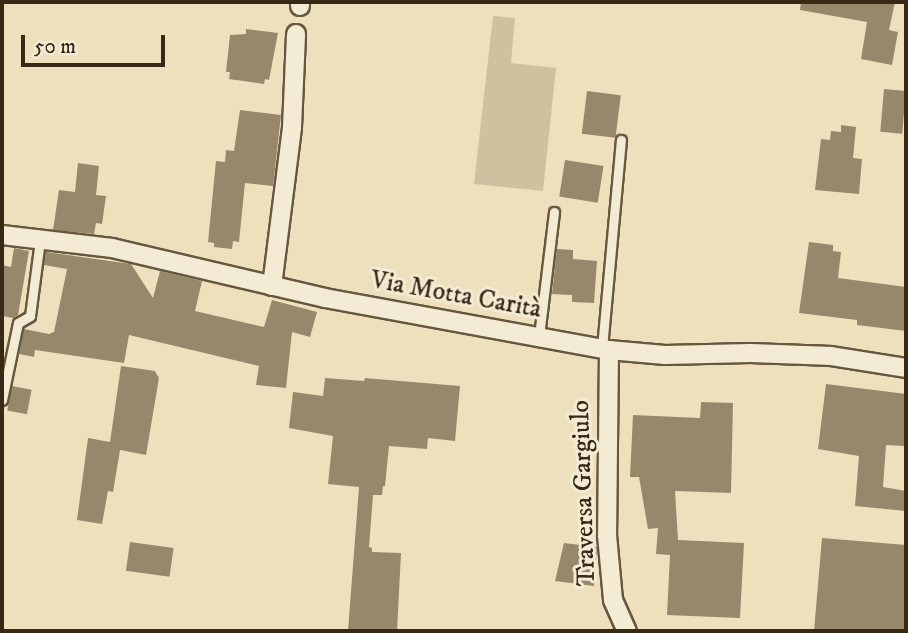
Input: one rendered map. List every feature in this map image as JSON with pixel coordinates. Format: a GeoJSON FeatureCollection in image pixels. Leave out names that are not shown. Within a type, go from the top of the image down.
{"type":"FeatureCollection","features":[{"type":"Feature","properties":{"kind":"street"},"geometry":{"type":"LineString","coordinates":[[272,286],[292,127],[296,34]]}},
{"type":"Feature","properties":{"kind":"street","name":"Via Motta Carità"},"geometry":{"type":"LineString","coordinates":[[2,235],[111,248],[272,286],[605,349],[666,355],[750,353],[831,356],[906,368]]}},
{"type":"Feature","properties":{"kind":"street","name":"Traversa Gargiulo"},"geometry":{"type":"LineString","coordinates":[[605,349],[607,535],[613,600],[627,631]]}},
{"type":"Feature","properties":{"kind":"lane"},"geometry":{"type":"LineString","coordinates":[[605,349],[621,140]]}},
{"type":"Feature","properties":{"kind":"lane"},"geometry":{"type":"LineString","coordinates":[[538,336],[554,212]]}},
{"type":"Feature","properties":{"kind":"lane"},"geometry":{"type":"LineString","coordinates":[[2,400],[18,323],[30,316],[40,240]]}},
{"type":"Feature","properties":{"kind":"shaded area"},"geometry":{"type":"Polygon","coordinates":[[[493,16],[515,18],[511,63],[556,68],[543,191],[474,184],[493,16]]]}},
{"type":"Feature","properties":{"kind":"building"},"geometry":{"type":"Polygon","coordinates":[[[801,2],[895,2],[889,30],[898,32],[892,65],[861,59],[867,22],[800,10],[801,2]]]}},
{"type":"Feature","properties":{"kind":"building"},"geometry":{"type":"Polygon","coordinates":[[[246,29],[278,33],[269,80],[265,79],[264,84],[229,79],[230,72],[226,72],[230,35],[246,34],[246,29]]]}},
{"type":"Feature","properties":{"kind":"building"},"geometry":{"type":"Polygon","coordinates":[[[884,89],[906,91],[902,134],[880,132],[884,89]]]}},
{"type":"Feature","properties":{"kind":"building"},"geometry":{"type":"Polygon","coordinates":[[[587,91],[621,95],[616,138],[582,134],[587,91]]]}},
{"type":"Feature","properties":{"kind":"building"},"geometry":{"type":"Polygon","coordinates":[[[240,110],[281,115],[273,186],[245,183],[239,242],[233,241],[232,249],[214,247],[214,243],[208,242],[216,161],[225,162],[226,150],[234,151],[240,110]]]}},
{"type":"Feature","properties":{"kind":"building"},"geometry":{"type":"Polygon","coordinates":[[[841,125],[856,127],[853,158],[862,159],[859,194],[815,190],[821,139],[830,140],[831,131],[841,132],[841,125]]]}},
{"type":"Feature","properties":{"kind":"building"},"geometry":{"type":"Polygon","coordinates":[[[565,160],[604,166],[598,203],[559,197],[565,160]]]}},
{"type":"Feature","properties":{"kind":"building"},"geometry":{"type":"Polygon","coordinates":[[[78,163],[99,166],[96,195],[106,196],[102,224],[96,223],[94,234],[53,230],[59,190],[75,192],[78,163]]]}},
{"type":"Feature","properties":{"kind":"building"},"geometry":{"type":"Polygon","coordinates":[[[809,242],[833,245],[833,251],[841,252],[838,278],[906,287],[906,331],[857,325],[857,320],[799,313],[809,242]]]}},
{"type":"Feature","properties":{"kind":"building"},"geometry":{"type":"Polygon","coordinates":[[[14,248],[29,251],[18,315],[13,318],[2,316],[2,265],[11,267],[14,248]]]}},
{"type":"Feature","properties":{"kind":"building"},"geometry":{"type":"Polygon","coordinates":[[[557,249],[573,250],[573,259],[597,261],[594,303],[572,302],[572,295],[552,294],[557,249]]]}},
{"type":"Feature","properties":{"kind":"building"},"geometry":{"type":"Polygon","coordinates":[[[46,252],[131,264],[153,298],[160,271],[202,281],[195,311],[264,327],[272,300],[317,312],[310,337],[292,332],[286,388],[256,385],[259,366],[129,335],[124,363],[35,350],[34,357],[19,354],[24,329],[49,334],[54,332],[67,269],[44,265],[46,252]]]}},
{"type":"Feature","properties":{"kind":"building"},"geometry":{"type":"Polygon","coordinates":[[[121,366],[155,371],[159,378],[146,455],[120,450],[113,492],[108,491],[102,524],[77,520],[88,438],[110,442],[121,366]]]}},
{"type":"Feature","properties":{"kind":"building"},"geometry":{"type":"Polygon","coordinates":[[[325,378],[364,381],[365,378],[460,386],[455,441],[428,438],[427,449],[389,446],[385,486],[382,495],[373,495],[369,547],[372,552],[401,553],[397,631],[348,631],[359,487],[328,484],[333,436],[289,428],[293,392],[323,396],[325,378]]]}},
{"type":"Feature","properties":{"kind":"building"},"geometry":{"type":"Polygon","coordinates":[[[826,384],[906,394],[906,446],[886,445],[883,487],[906,491],[906,511],[855,506],[859,456],[818,449],[826,384]]]}},
{"type":"Feature","properties":{"kind":"building"},"geometry":{"type":"Polygon","coordinates":[[[12,386],[32,390],[27,414],[7,411],[12,386]]]}},
{"type":"Feature","properties":{"kind":"building"},"geometry":{"type":"Polygon","coordinates":[[[701,402],[733,403],[731,493],[675,491],[678,540],[744,543],[740,618],[667,615],[670,555],[656,554],[658,528],[648,529],[639,477],[630,477],[633,415],[700,418],[701,402]]]}},
{"type":"Feature","properties":{"kind":"building"},"geometry":{"type":"Polygon","coordinates":[[[822,538],[906,545],[906,631],[814,631],[822,538]]]}},
{"type":"Feature","properties":{"kind":"building"},"geometry":{"type":"Polygon","coordinates":[[[130,542],[174,548],[170,577],[126,571],[130,542]]]}},
{"type":"Feature","properties":{"kind":"building"},"geometry":{"type":"Polygon","coordinates":[[[564,543],[597,547],[594,586],[555,581],[564,543]]]}}]}
